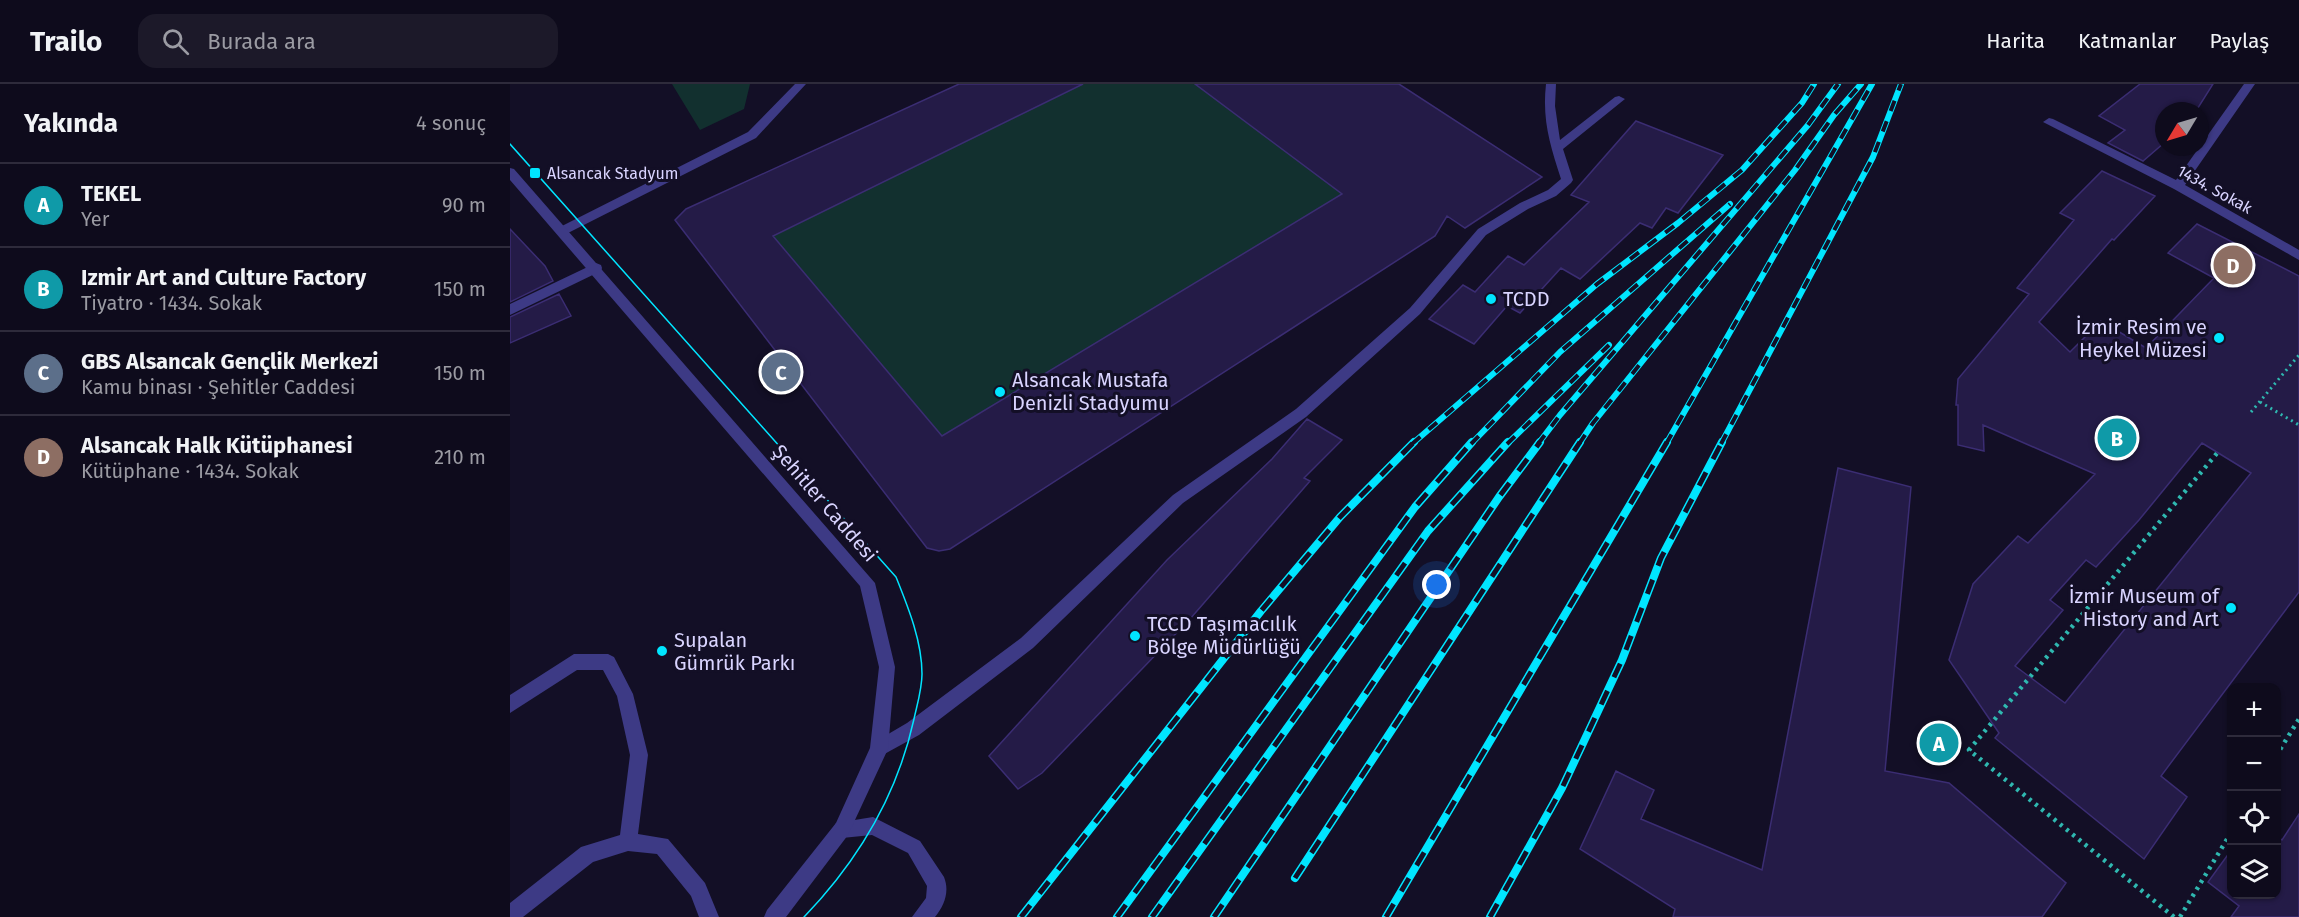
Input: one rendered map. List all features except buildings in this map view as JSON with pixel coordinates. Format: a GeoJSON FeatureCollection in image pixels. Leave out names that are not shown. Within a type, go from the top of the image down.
{"type":"FeatureCollection","features":[{"type":"Feature","properties":{"kind":"street"},"geometry":{"type":"LineString","coordinates":[[562,231],[752,135],[801,84]]}},
{"type":"Feature","properties":{"kind":"street"},"geometry":{"type":"LineString","coordinates":[[879,749],[913,729],[1026,643],[1178,499],[1301,413],[1415,311],[1482,232],[1524,206],[1552,193],[1567,180],[1552,134],[1549,106],[1551,84]]}},
{"type":"Feature","properties":{"kind":"street"},"geometry":{"type":"LineString","coordinates":[[2178,186],[2250,84]]}},
{"type":"Feature","properties":{"kind":"street"},"geometry":{"type":"LineString","coordinates":[[1557,148],[1619,99]]}},
{"type":"Feature","properties":{"kind":"street","name":"1434. Sokak"},"geometry":{"type":"LineString","coordinates":[[2049,122],[2178,186],[2299,256]]}},
{"type":"Feature","properties":{"kind":"street","name":"Şehitler Caddesi"},"geometry":{"type":"LineString","coordinates":[[510,172],[596,268],[867,583],[887,667],[879,749],[842,829],[774,917]]}},
{"type":"Feature","properties":{"kind":"street"},"geometry":{"type":"LineString","coordinates":[[510,310],[596,268]]}},
{"type":"Feature","properties":{"kind":"street"},"geometry":{"type":"LineString","coordinates":[[510,705],[574,662],[608,662],[625,694],[639,755],[628,842]]}},
{"type":"Feature","properties":{"kind":"street"},"geometry":{"type":"LineString","coordinates":[[842,829],[873,826],[914,847],[937,884],[934,902],[922,917]]}},
{"type":"Feature","properties":{"kind":"street"},"geometry":{"type":"LineString","coordinates":[[510,915],[588,854],[628,842],[662,845],[698,890],[709,917]]}},
{"type":"Feature","properties":{"kind":"path"},"geometry":{"type":"LineString","coordinates":[[2251,412],[2299,355]]}},
{"type":"Feature","properties":{"kind":"path"},"geometry":{"type":"LineString","coordinates":[[2260,402],[2299,425]]}},
{"type":"Feature","properties":{"kind":"path"},"geometry":{"type":"LineString","coordinates":[[2174,917],[1969,750],[2218,452]]}},
{"type":"Feature","properties":{"kind":"path"},"geometry":{"type":"LineString","coordinates":[[2281,749],[2299,719]]}},
{"type":"Feature","properties":{"kind":"path"},"geometry":{"type":"LineString","coordinates":[[2180,917],[2227,839]]}},
{"type":"Feature","properties":{"kind":"green space"},"geometry":{"type":"Polygon","coordinates":[[[672,84],[750,84],[744,109],[700,130],[672,84]]]}},
{"type":"Feature","properties":{"kind":"green space","name":"Alsancak Mustafa Denizli Stadyumu"},"geometry":{"type":"Polygon","coordinates":[[[959,84],[1246,84],[1436,224],[950,549],[939,551],[927,548],[686,209],[959,84]]]}},
{"type":"Feature","properties":{"kind":"tram line"},"geometry":{"type":"LineString","coordinates":[[510,144],[896,577],[905,600],[920,649],[922,674],[907,747],[886,801],[873,826],[842,873],[804,917]]}},
{"type":"Feature","properties":{"kind":"railway"},"geometry":{"type":"LineString","coordinates":[[1412,444],[1597,284],[1678,223],[1742,170],[1802,103],[1814,84]]}},
{"type":"Feature","properties":{"kind":"railway"},"geometry":{"type":"LineString","coordinates":[[1538,444],[1560,415],[1808,125],[1838,84]]}},
{"type":"Feature","properties":{"kind":"railway"},"geometry":{"type":"LineString","coordinates":[[1579,444],[1593,423],[1795,170],[1834,115],[1861,84]]}},
{"type":"Feature","properties":{"kind":"railway"},"geometry":{"type":"LineString","coordinates":[[1666,444],[1872,84]]}},
{"type":"Feature","properties":{"kind":"railway"},"geometry":{"type":"LineString","coordinates":[[1721,444],[1873,157],[1901,84]]}},
{"type":"Feature","properties":{"kind":"railway"},"geometry":{"type":"LineString","coordinates":[[1471,444],[1560,352],[1730,204]]}},
{"type":"Feature","properties":{"kind":"railway"},"geometry":{"type":"LineString","coordinates":[[1507,444],[1609,345]]}},
{"type":"Feature","properties":{"kind":"railway"},"geometry":{"type":"LineString","coordinates":[[1117,917],[1415,507],[1472,442]]}},
{"type":"Feature","properties":{"kind":"railway"},"geometry":{"type":"LineString","coordinates":[[1152,917],[1428,531],[1508,442]]}},
{"type":"Feature","properties":{"kind":"railway"},"geometry":{"type":"LineString","coordinates":[[1214,917],[1499,497],[1540,442]]}},
{"type":"Feature","properties":{"kind":"railway"},"geometry":{"type":"LineString","coordinates":[[1295,878],[1580,442]]}},
{"type":"Feature","properties":{"kind":"railway"},"geometry":{"type":"LineString","coordinates":[[1386,917],[1667,442]]}},
{"type":"Feature","properties":{"kind":"railway"},"geometry":{"type":"LineString","coordinates":[[1490,917],[1562,788],[1622,660],[1661,558],[1722,442]]}},
{"type":"Feature","properties":{"kind":"railway"},"geometry":{"type":"LineString","coordinates":[[1021,917],[1261,611],[1340,517],[1412,444]]}},
{"type":"Feature","properties":{"kind":"place","name":"Alsancak Stadyum"},"geometry":{"type":"Point","coordinates":[535,173]}},
{"type":"Feature","properties":{"kind":"place","name":"Alsancak Halk Kütüphanesi"},"geometry":{"type":"Point","coordinates":[2233,265]}},
{"type":"Feature","properties":{"kind":"place","name":"TCDD"},"geometry":{"type":"Point","coordinates":[1491,299]}},
{"type":"Feature","properties":{"kind":"place","name":"İzmir Resim ve Heykel Müzesi"},"geometry":{"type":"Point","coordinates":[2219,338]}},
{"type":"Feature","properties":{"kind":"place","name":"GBS Alsancak Gençlik Merkezi"},"geometry":{"type":"Point","coordinates":[781,372]}},
{"type":"Feature","properties":{"kind":"place","name":"Alsancak Mustafa Denizli Stadyumu"},"geometry":{"type":"Point","coordinates":[1000,392]}},
{"type":"Feature","properties":{"kind":"place","name":"Izmir Art and Culture Factory"},"geometry":{"type":"Point","coordinates":[2117,438]}},
{"type":"Feature","properties":{"kind":"place","name":"İzmir Museum of History and Art"},"geometry":{"type":"Point","coordinates":[2231,608]}},
{"type":"Feature","properties":{"kind":"place","name":"TCCD Taşımacılık Bölge Müdürlüğü"},"geometry":{"type":"Point","coordinates":[1135,636]}},
{"type":"Feature","properties":{"kind":"place","name":"Supalan Gümrük Parkı"},"geometry":{"type":"Point","coordinates":[662,651]}},
{"type":"Feature","properties":{"kind":"place","name":"TEKEL"},"geometry":{"type":"Point","coordinates":[1939,743]}}]}
